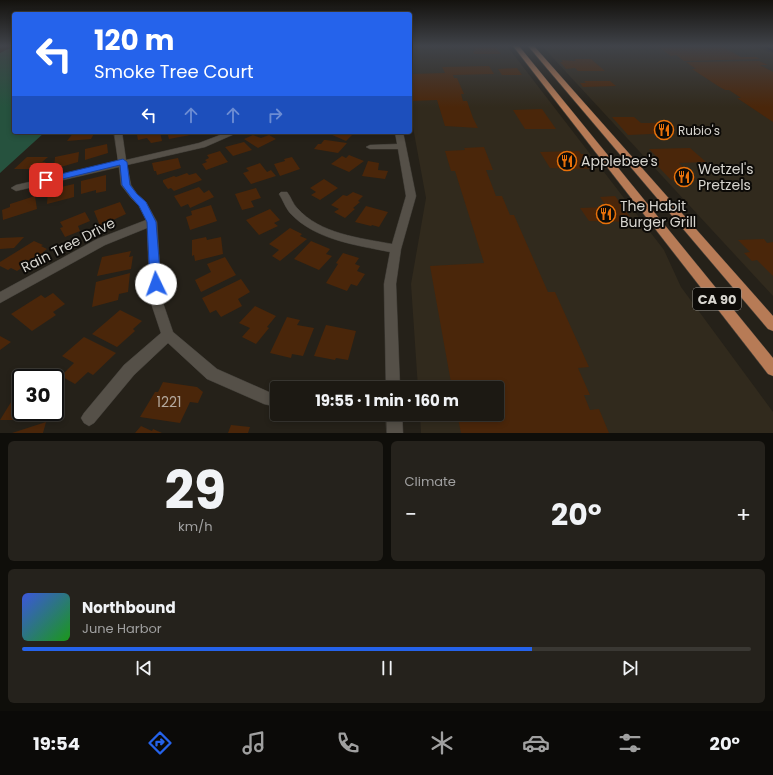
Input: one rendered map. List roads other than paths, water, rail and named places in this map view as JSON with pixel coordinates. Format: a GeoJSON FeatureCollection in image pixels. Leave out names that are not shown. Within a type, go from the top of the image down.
{"type":"FeatureCollection","features":[{"type":"Feature","properties":{"kind":"main road","name":"CA 90"},"geometry":{"type":"LineString","coordinates":[[532,66],[773,369]]}},
{"type":"Feature","properties":{"kind":"main road"},"geometry":{"type":"LineString","coordinates":[[542,66],[551,77],[559,80]]}},
{"type":"Feature","properties":{"kind":"main road","name":"CA 90"},"geometry":{"type":"LineString","coordinates":[[548,66],[773,325]]}},
{"type":"Feature","properties":{"kind":"street"},"geometry":{"type":"LineString","coordinates":[[118,134],[126,185],[134,196],[143,204],[152,222],[156,300],[168,335],[212,374],[270,398]]}},
{"type":"Feature","properties":{"kind":"street"},"geometry":{"type":"LineString","coordinates":[[16,188],[202,144],[230,134]]}},
{"type":"Feature","properties":{"kind":"street"},"geometry":{"type":"LineString","coordinates":[[393,381],[390,284],[396,249],[411,196],[399,134]]}},
{"type":"Feature","properties":{"kind":"street"},"geometry":{"type":"LineString","coordinates":[[370,147],[401,146]]}},
{"type":"Feature","properties":{"kind":"street"},"geometry":{"type":"LineString","coordinates":[[284,194],[293,210],[313,225],[340,238],[396,249]]}},
{"type":"Feature","properties":{"kind":"street","name":"Rain Tree Drive"},"geometry":{"type":"LineString","coordinates":[[0,298],[101,242],[152,222]]}},
{"type":"Feature","properties":{"kind":"street"},"geometry":{"type":"LineString","coordinates":[[89,418],[129,370],[168,335]]}},
{"type":"Feature","properties":{"kind":"street"},"geometry":{"type":"LineString","coordinates":[[394,421],[395,433]]}},
{"type":"Feature","properties":{"kind":"place","name":"Rubio's"},"geometry":{"type":"Point","coordinates":[664,130]}},
{"type":"Feature","properties":{"kind":"place","name":"Applebee's"},"geometry":{"type":"Point","coordinates":[567,161]}},
{"type":"Feature","properties":{"kind":"place","name":"Wetzel's Pretzels"},"geometry":{"type":"Point","coordinates":[684,177]}},
{"type":"Feature","properties":{"kind":"place","name":"The Habit Burger Grill"},"geometry":{"type":"Point","coordinates":[606,214]}}]}
